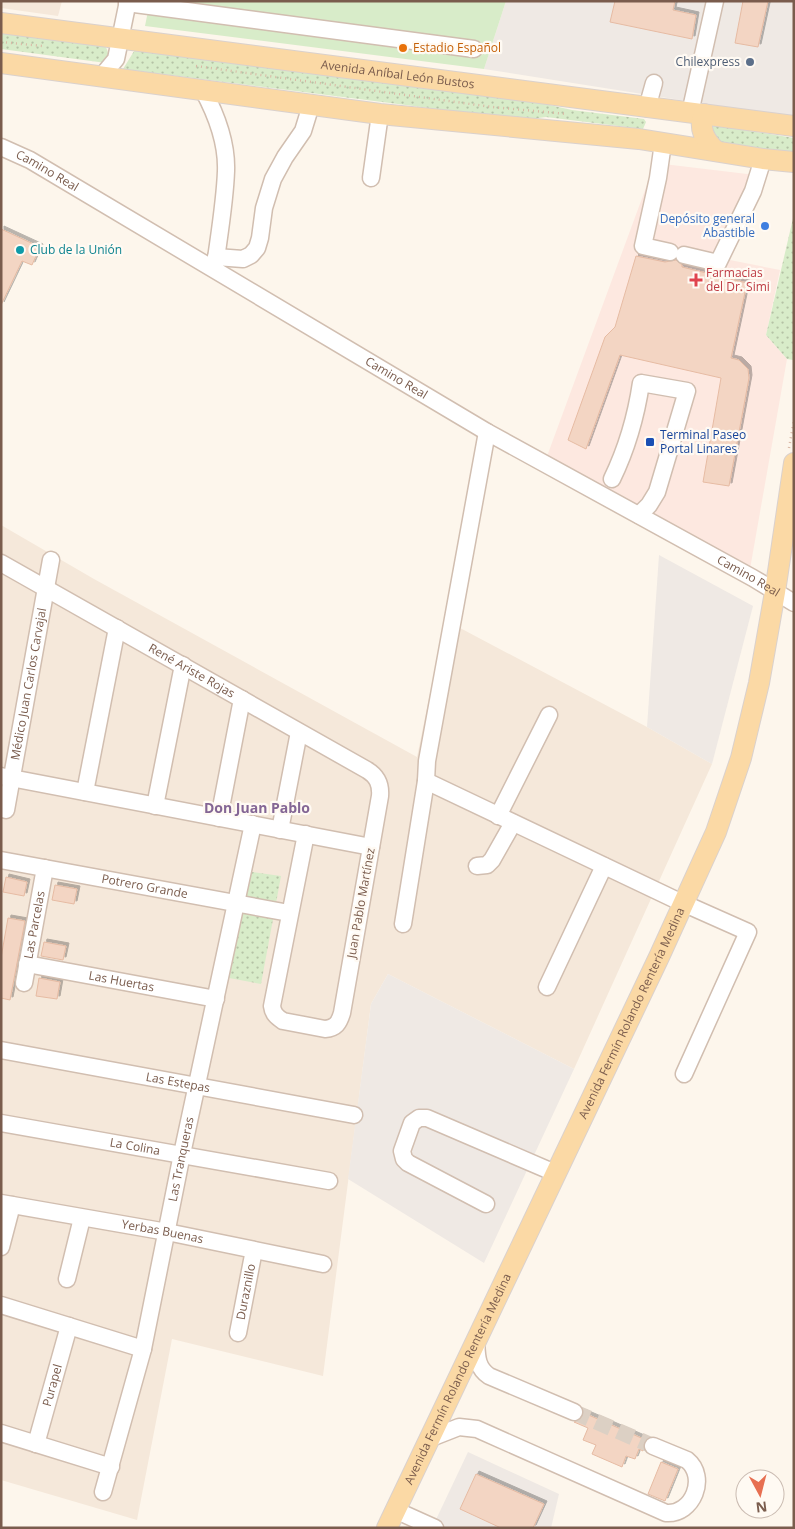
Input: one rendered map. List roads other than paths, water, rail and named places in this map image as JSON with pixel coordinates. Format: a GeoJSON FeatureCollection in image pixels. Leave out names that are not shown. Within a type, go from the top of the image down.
{"type":"FeatureCollection","features":[{"type":"Feature","properties":{"kind":"main road","name":"Avenida Aníbal León Bustos"},"geometry":{"type":"LineString","coordinates":[[1,22],[794,126]]}},
{"type":"Feature","properties":{"kind":"main road"},"geometry":{"type":"LineString","coordinates":[[1,63],[380,114],[640,139],[663,144],[794,162]]}},
{"type":"Feature","properties":{"kind":"main road"},"geometry":{"type":"LineString","coordinates":[[640,139],[650,134],[655,126],[654,118],[647,108]]}},
{"type":"Feature","properties":{"kind":"main road"},"geometry":{"type":"LineString","coordinates":[[697,113],[701,120],[703,136],[716,151]]}},
{"type":"Feature","properties":{"kind":"main road","name":"Avenida Fermín Rolando Rentería Medina"},"geometry":{"type":"LineString","coordinates":[[391,1519],[684,904],[716,832],[741,758],[759,682],[775,592],[792,464]]}},
{"type":"Feature","properties":{"kind":"street"},"geometry":{"type":"LineString","coordinates":[[697,113],[715,1]]}},
{"type":"Feature","properties":{"kind":"street"},"geometry":{"type":"LineString","coordinates":[[102,77],[116,59],[128,2],[474,49]]}},
{"type":"Feature","properties":{"kind":"street"},"geometry":{"type":"LineString","coordinates":[[647,108],[654,84]]}},
{"type":"Feature","properties":{"kind":"street"},"geometry":{"type":"LineString","coordinates":[[203,90],[218,122],[225,154],[226,170],[215,263],[243,260],[257,248],[264,208],[273,179],[303,131],[312,105]]}},
{"type":"Feature","properties":{"kind":"street"},"geometry":{"type":"LineString","coordinates":[[371,178],[380,114]]}},
{"type":"Feature","properties":{"kind":"street"},"geometry":{"type":"LineString","coordinates":[[663,144],[658,178],[643,246],[718,263],[753,191],[764,159]]}},
{"type":"Feature","properties":{"kind":"street","name":"Camino Real"},"geometry":{"type":"LineString","coordinates":[[1,147],[30,160],[215,263],[487,432],[758,580],[794,603]]}},
{"type":"Feature","properties":{"kind":"street"},"geometry":{"type":"LineString","coordinates":[[613,501],[612,480],[634,423],[641,383],[687,391],[660,486],[654,499],[639,515]]}},
{"type":"Feature","properties":{"kind":"street"},"geometry":{"type":"LineString","coordinates":[[403,924],[426,781],[427,761],[487,432]]}},
{"type":"Feature","properties":{"kind":"street"},"geometry":{"type":"LineString","coordinates":[[585,485],[612,480]]}},
{"type":"Feature","properties":{"kind":"street"},"geometry":{"type":"LineString","coordinates":[[654,499],[656,525]]}},
{"type":"Feature","properties":{"kind":"street","name":"Médico Juan Carlos Carvajal"},"geometry":{"type":"LineString","coordinates":[[6,810],[6,777],[51,560]]}},
{"type":"Feature","properties":{"kind":"street","name":"René Ariste Rojas"},"geometry":{"type":"LineString","coordinates":[[1,563],[368,770],[378,781]]}},
{"type":"Feature","properties":{"kind":"street"},"geometry":{"type":"LineString","coordinates":[[85,792],[117,628]]}},
{"type":"Feature","properties":{"kind":"street"},"geometry":{"type":"LineString","coordinates":[[155,806],[183,665]]}},
{"type":"Feature","properties":{"kind":"street"},"geometry":{"type":"LineString","coordinates":[[219,818],[242,699]]}},
{"type":"Feature","properties":{"kind":"street"},"geometry":{"type":"LineString","coordinates":[[498,816],[549,715]]}},
{"type":"Feature","properties":{"kind":"street"},"geometry":{"type":"LineString","coordinates":[[280,830],[299,732]]}},
{"type":"Feature","properties":{"kind":"street"},"geometry":{"type":"LineString","coordinates":[[6,777],[371,847]]}},
{"type":"Feature","properties":{"kind":"street","name":"Juan Pablo Martínez"},"geometry":{"type":"LineString","coordinates":[[289,913],[272,1000],[273,1012],[283,1022],[326,1030],[337,1025],[342,1013],[380,796],[378,781]]}},
{"type":"Feature","properties":{"kind":"street"},"geometry":{"type":"LineString","coordinates":[[426,781],[684,904],[748,932],[684,1074]]}},
{"type":"Feature","properties":{"kind":"street"},"geometry":{"type":"LineString","coordinates":[[477,866],[487,865],[492,860],[513,823]]}},
{"type":"Feature","properties":{"kind":"street","name":"Las Tranqueras"},"geometry":{"type":"LineString","coordinates":[[103,1492],[143,1349],[182,1154],[253,824]]}},
{"type":"Feature","properties":{"kind":"street"},"geometry":{"type":"LineString","coordinates":[[289,913],[306,834]]}},
{"type":"Feature","properties":{"kind":"street","name":"Potrero Grande"},"geometry":{"type":"LineString","coordinates":[[1,860],[289,913]]}},
{"type":"Feature","properties":{"kind":"street"},"geometry":{"type":"LineString","coordinates":[[547,987],[604,866]]}},
{"type":"Feature","properties":{"kind":"street","name":"Las Parcelas"},"geometry":{"type":"LineString","coordinates":[[24,983],[45,868]]}},
{"type":"Feature","properties":{"kind":"street","name":"Las Huertas"},"geometry":{"type":"LineString","coordinates":[[27,964],[216,999]]}},
{"type":"Feature","properties":{"kind":"street","name":"Las Estepas"},"geometry":{"type":"LineString","coordinates":[[1,1050],[354,1115]]}},
{"type":"Feature","properties":{"kind":"street"},"geometry":{"type":"LineString","coordinates":[[486,1204],[408,1163],[404,1159],[402,1151],[412,1123],[419,1118],[427,1118],[555,1173]]}},
{"type":"Feature","properties":{"kind":"street","name":"La Colina"},"geometry":{"type":"LineString","coordinates":[[1,1123],[329,1180]]}},
{"type":"Feature","properties":{"kind":"street"},"geometry":{"type":"LineString","coordinates":[[1,1247],[6,1204]]}},
{"type":"Feature","properties":{"kind":"street","name":"Yerbas Buenas"},"geometry":{"type":"LineString","coordinates":[[6,1204],[167,1232],[323,1264]]}},
{"type":"Feature","properties":{"kind":"street"},"geometry":{"type":"LineString","coordinates":[[67,1279],[82,1218]]}},
{"type":"Feature","properties":{"kind":"street","name":"Duraznillo"},"geometry":{"type":"LineString","coordinates":[[238,1333],[254,1250]]}},
{"type":"Feature","properties":{"kind":"street"},"geometry":{"type":"LineString","coordinates":[[2,1308],[143,1349]]}},
{"type":"Feature","properties":{"kind":"street","name":"Purapel"},"geometry":{"type":"LineString","coordinates":[[36,1444],[69,1326]]}},
{"type":"Feature","properties":{"kind":"street"},"geometry":{"type":"LineString","coordinates":[[476,1340],[478,1364],[484,1373],[574,1412]]}},
{"type":"Feature","properties":{"kind":"street"},"geometry":{"type":"LineString","coordinates":[[431,1438],[459,1427],[478,1429],[666,1513],[681,1511],[686,1507],[697,1486],[697,1473],[686,1460],[653,1446]]}},
{"type":"Feature","properties":{"kind":"street"},"geometry":{"type":"LineString","coordinates":[[1,1433],[110,1467]]}},
{"type":"Feature","properties":{"kind":"street"},"geometry":{"type":"LineString","coordinates":[[391,1519],[435,1528]]}},
{"type":"Feature","properties":{"kind":"tunnel"},"geometry":{"type":"LineString","coordinates":[[574,1412],[653,1446]]}},
{"type":"Feature","properties":{"kind":"place","name":"Estadio Español"},"geometry":{"type":"Point","coordinates":[403,48]}},
{"type":"Feature","properties":{"kind":"place","name":"Chilexpress"},"geometry":{"type":"Point","coordinates":[750,62]}},
{"type":"Feature","properties":{"kind":"place","name":"Depósito general Abastible"},"geometry":{"type":"Point","coordinates":[765,226]}},
{"type":"Feature","properties":{"kind":"place","name":"Club de la Unión"},"geometry":{"type":"Point","coordinates":[20,250]}},
{"type":"Feature","properties":{"kind":"place","name":"Farmacias del Dr. Simi"},"geometry":{"type":"Point","coordinates":[696,280]}},
{"type":"Feature","properties":{"kind":"place","name":"Terminal Paseo Portal Linares"},"geometry":{"type":"Point","coordinates":[650,442]}},
{"type":"Feature","properties":{"kind":"district","name":"Don Juan Pablo"},"geometry":{"type":"Point","coordinates":[257,808]}}]}
